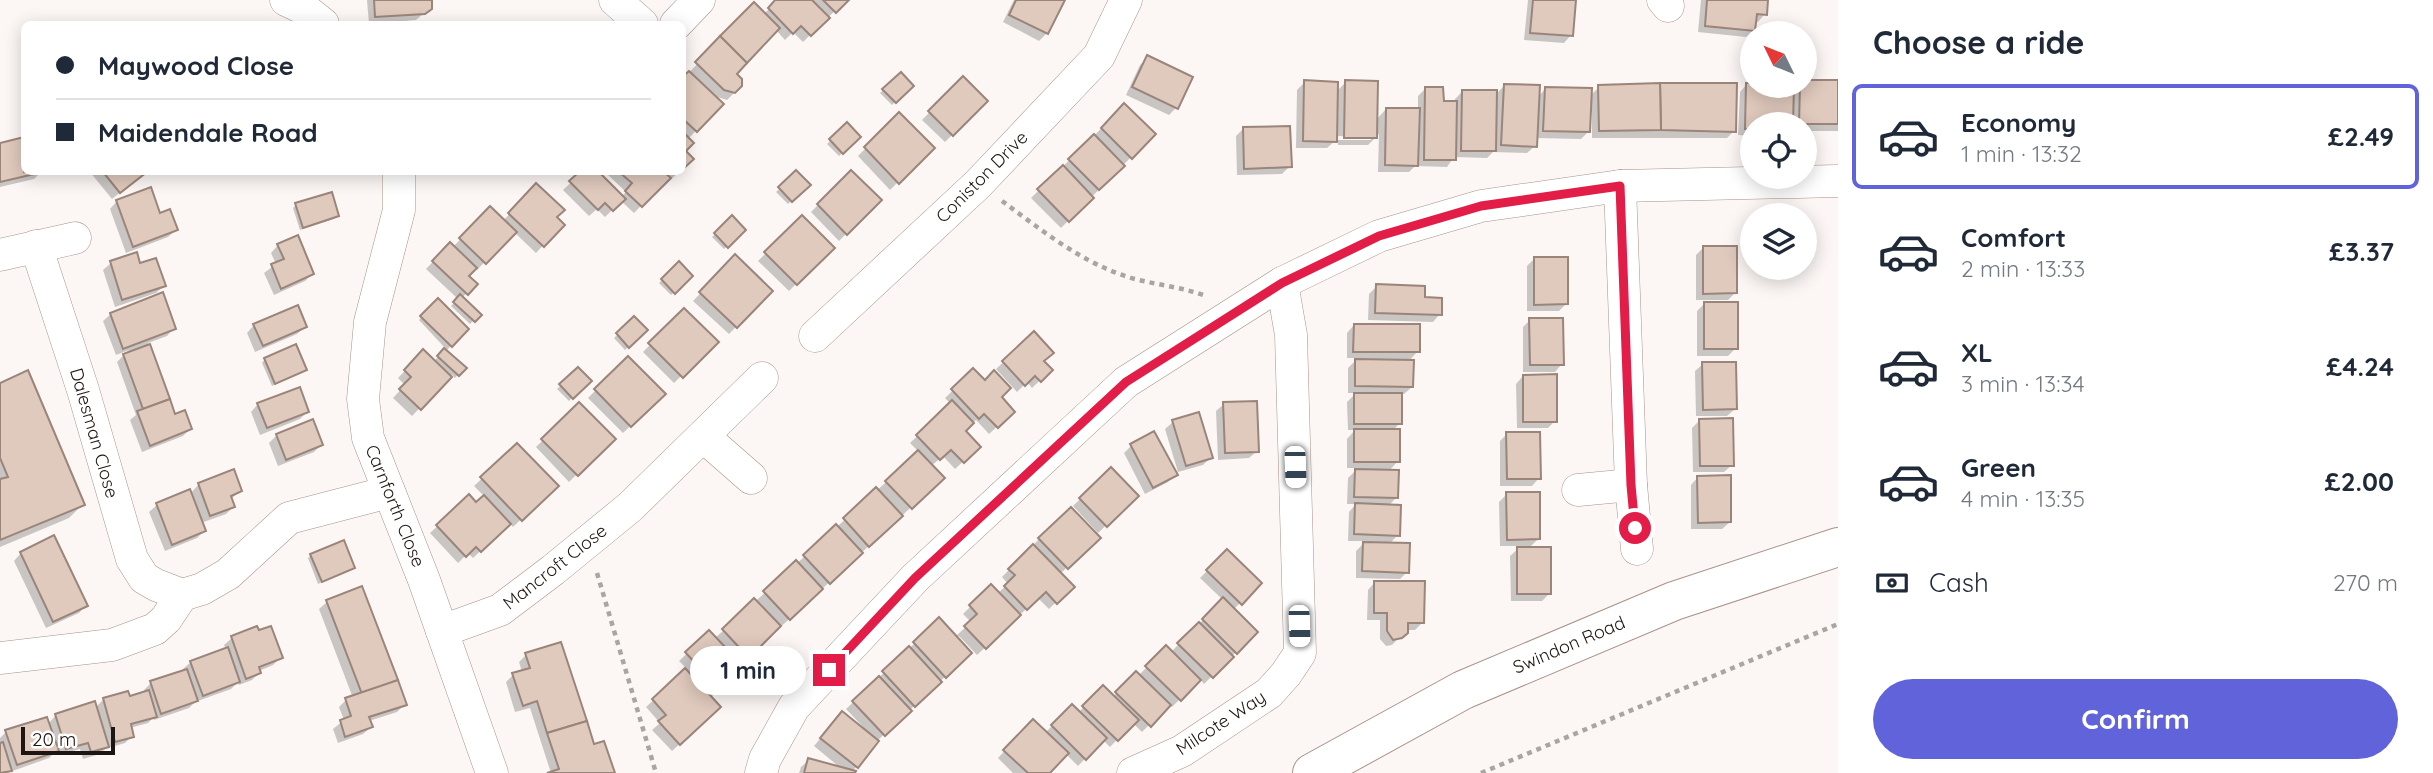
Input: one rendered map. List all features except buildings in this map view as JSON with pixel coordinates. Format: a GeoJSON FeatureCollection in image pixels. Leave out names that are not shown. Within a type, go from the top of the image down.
{"type":"FeatureCollection","features":[{"type":"Feature","properties":{"kind":"main road","name":"Swindon Road"},"geometry":{"type":"LineString","coordinates":[[1312,773],[1463,690],[1674,601],[1838,547]]}},
{"type":"Feature","properties":{"kind":"street"},"geometry":{"type":"LineString","coordinates":[[286,0],[303,8],[319,21]]}},
{"type":"Feature","properties":{"kind":"street"},"geometry":{"type":"LineString","coordinates":[[615,0],[639,21]]}},
{"type":"Feature","properties":{"kind":"street"},"geometry":{"type":"LineString","coordinates":[[679,21],[699,0]]}},
{"type":"Feature","properties":{"kind":"street","name":"Coniston Drive"},"geometry":{"type":"LineString","coordinates":[[815,336],[978,184],[1099,57],[1126,0]]}},
{"type":"Feature","properties":{"kind":"street","name":"Carnforth Close"},"geometry":{"type":"LineString","coordinates":[[399,175],[398,210],[370,322],[363,399],[368,438],[442,631]]}},
{"type":"Feature","properties":{"kind":"street"},"geometry":{"type":"LineString","coordinates":[[761,773],[765,760],[794,707],[915,578],[1126,382],[1282,283],[1379,236],[1481,206],[1620,186],[1838,181]]}},
{"type":"Feature","properties":{"kind":"street"},"geometry":{"type":"LineString","coordinates":[[1620,186],[1631,485],[1637,549]]}},
{"type":"Feature","properties":{"kind":"street"},"geometry":{"type":"LineString","coordinates":[[0,255],[75,239]]}},
{"type":"Feature","properties":{"kind":"street","name":"Dalesman Close"},"geometry":{"type":"LineString","coordinates":[[36,246],[83,390],[132,559],[144,578],[182,595]]}},
{"type":"Feature","properties":{"kind":"street","name":"Milcote Way"},"geometry":{"type":"LineString","coordinates":[[1133,773],[1182,751],[1269,692],[1286,674],[1300,653],[1292,335],[1282,283]]}},
{"type":"Feature","properties":{"kind":"street","name":"Mancroft Close"},"geometry":{"type":"LineString","coordinates":[[442,631],[500,610],[587,542],[630,508],[762,378]]}},
{"type":"Feature","properties":{"kind":"street"},"geometry":{"type":"LineString","coordinates":[[703,436],[751,478]]}},
{"type":"Feature","properties":{"kind":"street"},"geometry":{"type":"LineString","coordinates":[[1578,490],[1631,485]]}},
{"type":"Feature","properties":{"kind":"street"},"geometry":{"type":"LineString","coordinates":[[0,657],[111,645],[155,629],[166,619],[182,595],[202,590],[228,574],[289,518],[389,492]]}},
{"type":"Feature","properties":{"kind":"street"},"geometry":{"type":"LineString","coordinates":[[442,631],[492,773]]}},
{"type":"Feature","properties":{"kind":"path"},"geometry":{"type":"LineString","coordinates":[[978,184],[1075,254],[1134,278],[1201,295],[1235,313]]}},
{"type":"Feature","properties":{"kind":"path"},"geometry":{"type":"LineString","coordinates":[[587,542],[656,773]]}},
{"type":"Feature","properties":{"kind":"path"},"geometry":{"type":"LineString","coordinates":[[1481,773],[1838,624]]}},
{"type":"Feature","properties":{"kind":"route"},"geometry":{"type":"LineString","coordinates":[[829,670],[915,578],[1126,382],[1282,283],[1379,236],[1481,206],[1620,186],[1631,485],[1635,528]]}}]}
